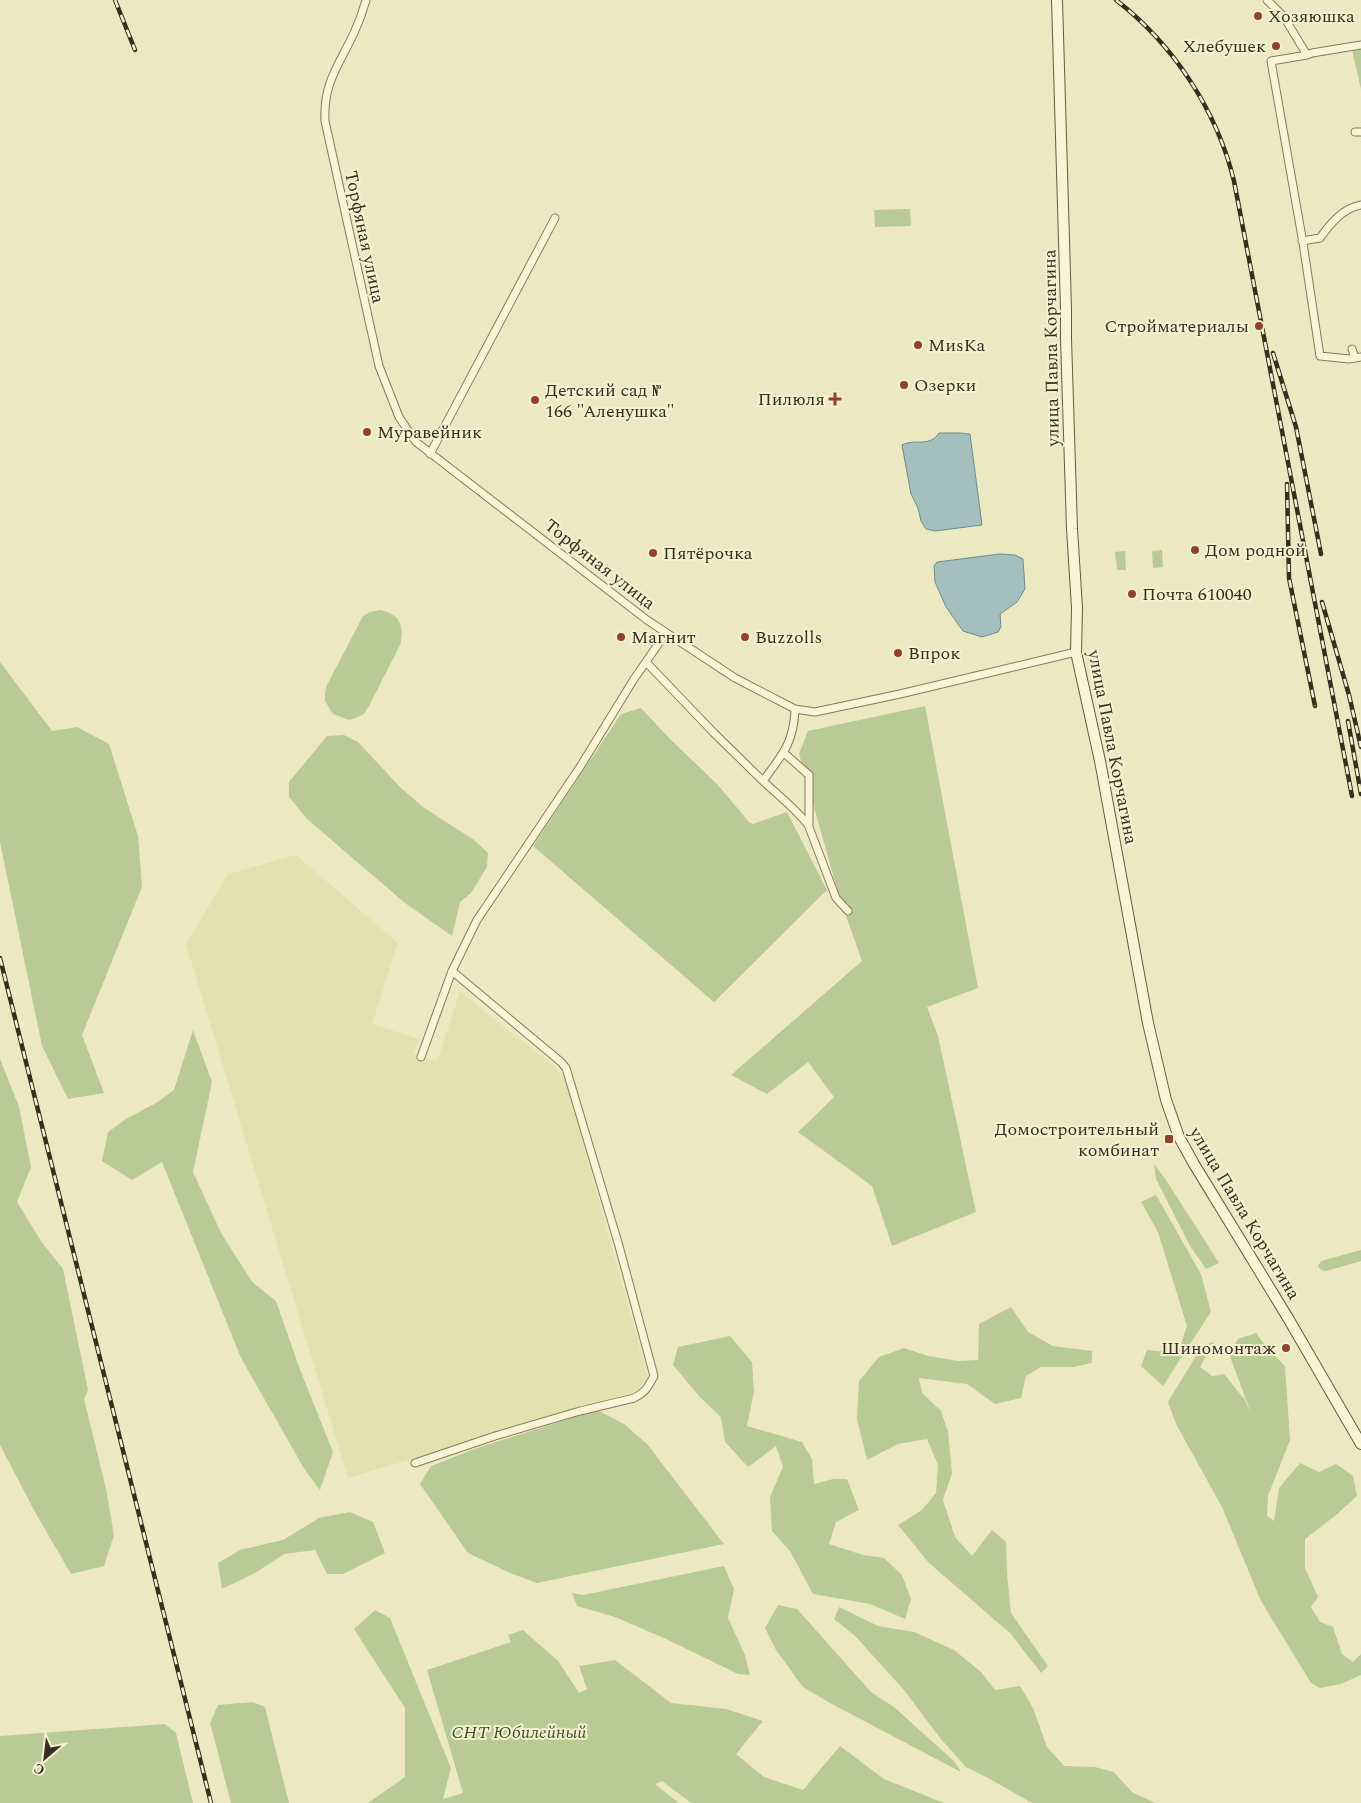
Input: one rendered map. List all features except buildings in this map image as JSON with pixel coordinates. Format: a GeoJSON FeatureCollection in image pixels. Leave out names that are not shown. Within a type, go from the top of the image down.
{"type":"FeatureCollection","features":[{"type":"Feature","properties":{"kind":"main road","name":"улица Павла Корчагина"},"geometry":{"type":"LineString","coordinates":[[1057,0],[1066,359],[1072,529],[1077,608],[1076,652],[1100,761],[1148,1023],[1172,1120],[1194,1164],[1288,1318],[1361,1444]]}},
{"type":"Feature","properties":{"kind":"street","name":"Торфяная улица"},"geometry":{"type":"LineString","coordinates":[[366,0],[354,33],[330,80],[325,99],[327,130],[379,366],[404,427],[416,442],[666,633],[735,678],[795,709],[815,712],[1076,652]]}},
{"type":"Feature","properties":{"kind":"street"},"geometry":{"type":"LineString","coordinates":[[1267,0],[1284,17],[1306,55]]}},
{"type":"Feature","properties":{"kind":"street"},"geometry":{"type":"LineString","coordinates":[[1358,358],[1320,356],[1271,60],[1361,46]]}},
{"type":"Feature","properties":{"kind":"street"},"geometry":{"type":"LineString","coordinates":[[1302,241],[1320,238],[1329,226],[1350,206],[1361,205]]}},
{"type":"Feature","properties":{"kind":"street"},"geometry":{"type":"LineString","coordinates":[[430,454],[555,218]]}},
{"type":"Feature","properties":{"kind":"street"},"geometry":{"type":"LineString","coordinates":[[1352,349],[1358,358]]}},
{"type":"Feature","properties":{"kind":"street"},"geometry":{"type":"LineString","coordinates":[[421,1057],[452,971],[464,943],[488,900],[580,767],[604,725],[666,633]]}},
{"type":"Feature","properties":{"kind":"street"},"geometry":{"type":"LineString","coordinates":[[646,662],[714,733],[784,802],[797,811],[809,826],[836,898],[848,911]]}},
{"type":"Feature","properties":{"kind":"street"},"geometry":{"type":"LineString","coordinates":[[763,781],[784,753],[794,728],[795,709]]}},
{"type":"Feature","properties":{"kind":"street"},"geometry":{"type":"LineString","coordinates":[[784,753],[809,775],[809,826]]}},
{"type":"Feature","properties":{"kind":"street"},"geometry":{"type":"LineString","coordinates":[[414,1463],[561,1416],[634,1398],[642,1395],[648,1389],[654,1376],[619,1246],[566,1068],[452,971]]}},
{"type":"Feature","properties":{"kind":"green space"},"geometry":{"type":"Polygon","coordinates":[[[1361,49],[1361,89],[1352,50],[1361,49]]]}},
{"type":"Feature","properties":{"kind":"green space"},"geometry":{"type":"Polygon","coordinates":[[[910,209],[911,226],[875,227],[874,210],[910,209]]]}},
{"type":"Feature","properties":{"kind":"green space"},"geometry":{"type":"Polygon","coordinates":[[[1162,550],[1163,567],[1153,568],[1152,551],[1162,550]]]}},
{"type":"Feature","properties":{"kind":"green space"},"geometry":{"type":"Polygon","coordinates":[[[1125,551],[1126,570],[1117,570],[1115,552],[1125,551]]]}},
{"type":"Feature","properties":{"kind":"green space"},"geometry":{"type":"Polygon","coordinates":[[[380,610],[392,614],[399,622],[402,632],[400,645],[364,714],[349,720],[333,714],[325,701],[325,692],[363,616],[380,610]]]}},
{"type":"Feature","properties":{"kind":"green space"},"geometry":{"type":"Polygon","coordinates":[[[0,662],[52,731],[77,727],[109,744],[138,836],[142,887],[82,1035],[104,1093],[68,1099],[42,1046],[0,842],[0,662]]]}},
{"type":"Feature","properties":{"kind":"green space"},"geometry":{"type":"Polygon","coordinates":[[[925,706],[978,988],[927,1007],[938,1036],[976,1212],[892,1246],[872,1186],[798,1132],[834,1097],[808,1062],[767,1094],[731,1075],[862,961],[839,896],[799,754],[808,731],[925,706]]]}},
{"type":"Feature","properties":{"kind":"green space"},"geometry":{"type":"Polygon","coordinates":[[[641,708],[717,784],[749,822],[753,824],[787,812],[827,890],[714,1002],[533,846],[621,714],[641,708]]]}},
{"type":"Feature","properties":{"kind":"green space"},"geometry":{"type":"Polygon","coordinates":[[[344,735],[358,742],[401,788],[423,807],[474,840],[488,853],[487,867],[471,893],[460,902],[452,936],[405,903],[307,819],[289,797],[289,782],[327,736],[344,735]]]}},
{"type":"Feature","properties":{"kind":"green space"},"geometry":{"type":"Polygon","coordinates":[[[296,855],[398,943],[372,1024],[419,1039],[414,1054],[437,1062],[460,992],[553,1065],[566,1081],[648,1378],[637,1391],[348,1478],[186,944],[228,874],[296,855]]]}},
{"type":"Feature","properties":{"kind":"green space"},"geometry":{"type":"Polygon","coordinates":[[[193,1030],[212,1082],[193,1172],[221,1233],[253,1283],[276,1301],[299,1367],[333,1452],[320,1490],[305,1470],[241,1358],[162,1162],[132,1180],[102,1161],[108,1132],[174,1090],[193,1030]]]}},
{"type":"Feature","properties":{"kind":"green space"},"geometry":{"type":"Polygon","coordinates":[[[0,1059],[19,1107],[31,1167],[17,1202],[41,1241],[63,1269],[88,1390],[84,1399],[106,1489],[114,1535],[104,1566],[71,1574],[35,1512],[0,1445],[0,1059]]]}},
{"type":"Feature","properties":{"kind":"green space"},"geometry":{"type":"Polygon","coordinates":[[[1154,1164],[1219,1263],[1206,1269],[1190,1246],[1156,1179],[1154,1164]]]}},
{"type":"Feature","properties":{"kind":"green space"},"geometry":{"type":"Polygon","coordinates":[[[1156,1195],[1201,1274],[1211,1312],[1163,1386],[1141,1366],[1147,1350],[1178,1353],[1187,1326],[1158,1232],[1141,1202],[1156,1195]]]}},
{"type":"Feature","properties":{"kind":"green space"},"geometry":{"type":"Polygon","coordinates":[[[1361,1250],[1361,1261],[1326,1271],[1321,1270],[1318,1266],[1321,1261],[1361,1250]]]}},
{"type":"Feature","properties":{"kind":"green space"},"geometry":{"type":"Polygon","coordinates":[[[1011,1307],[1028,1332],[1053,1346],[1092,1351],[1092,1363],[1073,1367],[1041,1367],[1026,1376],[1021,1398],[995,1404],[967,1384],[919,1378],[922,1393],[941,1411],[948,1432],[952,1473],[943,1500],[955,1537],[972,1556],[992,1530],[1006,1542],[1011,1613],[1048,1666],[1041,1673],[1010,1633],[929,1563],[898,1525],[922,1510],[936,1493],[938,1465],[927,1439],[898,1444],[867,1460],[857,1419],[859,1381],[879,1357],[904,1348],[928,1356],[958,1361],[978,1360],[979,1324],[1011,1307]]]}},
{"type":"Feature","properties":{"kind":"green space"},"geometry":{"type":"Polygon","coordinates":[[[1256,1333],[1266,1347],[1285,1366],[1290,1440],[1268,1496],[1267,1516],[1274,1521],[1279,1488],[1300,1463],[1319,1472],[1336,1464],[1353,1476],[1357,1496],[1305,1539],[1305,1568],[1318,1597],[1311,1607],[1320,1622],[1333,1627],[1342,1654],[1353,1662],[1361,1654],[1361,1675],[1341,1684],[1320,1688],[1311,1683],[1261,1601],[1222,1507],[1176,1424],[1168,1402],[1202,1346],[1214,1342],[1200,1367],[1212,1376],[1224,1374],[1245,1400],[1251,1413],[1229,1354],[1238,1339],[1256,1333]]]}},
{"type":"Feature","properties":{"kind":"green space"},"geometry":{"type":"Polygon","coordinates":[[[730,1336],[752,1362],[754,1392],[747,1426],[802,1442],[812,1459],[814,1484],[833,1479],[847,1479],[859,1510],[836,1522],[829,1544],[863,1555],[884,1558],[902,1575],[911,1599],[905,1619],[870,1604],[813,1594],[790,1551],[772,1531],[770,1497],[783,1467],[776,1446],[748,1467],[725,1442],[721,1417],[699,1396],[673,1365],[678,1347],[730,1336]]]}},
{"type":"Feature","properties":{"kind":"green space"},"geometry":{"type":"Polygon","coordinates":[[[597,1410],[624,1424],[647,1444],[724,1544],[537,1583],[510,1573],[468,1553],[420,1484],[431,1466],[477,1448],[597,1410]]]}},
{"type":"Feature","properties":{"kind":"green space"},"geometry":{"type":"Polygon","coordinates":[[[350,1512],[373,1522],[385,1553],[343,1574],[327,1574],[315,1550],[284,1554],[255,1573],[222,1589],[218,1563],[240,1550],[283,1540],[319,1518],[350,1512]]]}},
{"type":"Feature","properties":{"kind":"green space"},"geometry":{"type":"Polygon","coordinates":[[[724,1566],[734,1589],[728,1618],[745,1655],[750,1675],[738,1674],[615,1617],[577,1606],[572,1593],[583,1595],[724,1566]]]}},
{"type":"Feature","properties":{"kind":"green space"},"geometry":{"type":"Polygon","coordinates":[[[778,1605],[797,1609],[871,1692],[894,1707],[954,1761],[961,1772],[803,1687],[776,1650],[765,1628],[778,1605]]]}},
{"type":"Feature","properties":{"kind":"green space"},"geometry":{"type":"Polygon","coordinates":[[[839,1607],[878,1626],[914,1632],[954,1650],[981,1672],[995,1690],[1020,1686],[1033,1708],[1047,1747],[1064,1766],[1095,1767],[1114,1772],[1132,1792],[1155,1803],[1032,1803],[966,1767],[940,1738],[904,1690],[855,1636],[834,1619],[839,1607]]]}},
{"type":"Feature","properties":{"kind":"green space","name":"СНТ Юбилейный"},"geometry":{"type":"Polygon","coordinates":[[[375,1610],[390,1618],[451,1768],[443,1799],[463,1793],[427,1670],[511,1642],[508,1635],[523,1630],[558,1661],[579,1693],[587,1689],[579,1666],[615,1660],[671,1703],[726,1709],[763,1721],[736,1754],[764,1777],[803,1790],[840,1746],[884,1779],[944,1803],[691,1803],[662,1781],[655,1784],[679,1803],[368,1803],[405,1777],[405,1708],[354,1629],[375,1610]]]}},
{"type":"Feature","properties":{"kind":"green space"},"geometry":{"type":"Polygon","coordinates":[[[253,1702],[265,1707],[289,1803],[231,1803],[210,1723],[218,1705],[253,1702]]]}},
{"type":"Feature","properties":{"kind":"green space"},"geometry":{"type":"Polygon","coordinates":[[[165,1724],[176,1733],[193,1803],[0,1803],[0,1736],[165,1724]]]}},
{"type":"Feature","properties":{"kind":"water"},"geometry":{"type":"Polygon","coordinates":[[[939,433],[970,434],[982,525],[935,531],[926,529],[921,521],[918,508],[911,494],[902,445],[912,442],[926,442],[935,438],[939,433]]]}},
{"type":"Feature","properties":{"kind":"water"},"geometry":{"type":"Polygon","coordinates":[[[1000,554],[1015,555],[1023,559],[1025,589],[1017,602],[1000,614],[1001,627],[998,632],[982,637],[963,631],[946,607],[935,582],[934,566],[937,562],[1000,554]]]}},
{"type":"Feature","properties":{"kind":"railway"},"geometry":{"type":"LineString","coordinates":[[115,0],[135,50]]}},
{"type":"Feature","properties":{"kind":"railway"},"geometry":{"type":"LineString","coordinates":[[1116,0],[1157,37],[1190,81],[1217,130],[1234,181],[1352,796]]}},
{"type":"Feature","properties":{"kind":"railway"},"geometry":{"type":"LineString","coordinates":[[1273,353],[1296,427],[1321,554]]}},
{"type":"Feature","properties":{"kind":"railway"},"geometry":{"type":"LineString","coordinates":[[1287,484],[1289,578],[1315,706]]}},
{"type":"Feature","properties":{"kind":"railway"},"geometry":{"type":"LineString","coordinates":[[1322,602],[1349,695],[1361,747]]}},
{"type":"Feature","properties":{"kind":"railway"},"geometry":{"type":"LineString","coordinates":[[1348,721],[1361,794]]}},
{"type":"Feature","properties":{"kind":"railway"},"geometry":{"type":"LineString","coordinates":[[0,958],[211,1803]]}},
{"type":"Feature","properties":{"kind":"place","name":"Хозяюшка"},"geometry":{"type":"Point","coordinates":[1258,16]}},
{"type":"Feature","properties":{"kind":"place","name":"Хлебушек"},"geometry":{"type":"Point","coordinates":[1276,46]}},
{"type":"Feature","properties":{"kind":"place","name":"Стройматериалы"},"geometry":{"type":"Point","coordinates":[1259,326]}},
{"type":"Feature","properties":{"kind":"place","name":"МиsКа"},"geometry":{"type":"Point","coordinates":[918,345]}},
{"type":"Feature","properties":{"kind":"place","name":"Озерки"},"geometry":{"type":"Point","coordinates":[904,385]}},
{"type":"Feature","properties":{"kind":"place","name":"Пилюля"},"geometry":{"type":"Point","coordinates":[835,399]}},
{"type":"Feature","properties":{"kind":"place","name":"Детский сад № 166 \"Аленушка\""},"geometry":{"type":"Point","coordinates":[535,400]}},
{"type":"Feature","properties":{"kind":"place","name":"Муравейник"},"geometry":{"type":"Point","coordinates":[367,432]}},
{"type":"Feature","properties":{"kind":"place","name":"Дом родной"},"geometry":{"type":"Point","coordinates":[1195,550]}},
{"type":"Feature","properties":{"kind":"place","name":"Пятёрочка"},"geometry":{"type":"Point","coordinates":[653,553]}},
{"type":"Feature","properties":{"kind":"place","name":"Почта 610040"},"geometry":{"type":"Point","coordinates":[1132,594]}},
{"type":"Feature","properties":{"kind":"place","name":"Магнит"},"geometry":{"type":"Point","coordinates":[621,637]}},
{"type":"Feature","properties":{"kind":"place","name":"Buzzolls"},"geometry":{"type":"Point","coordinates":[745,637]}},
{"type":"Feature","properties":{"kind":"place","name":"Впрок"},"geometry":{"type":"Point","coordinates":[898,653]}},
{"type":"Feature","properties":{"kind":"place","name":"Домостроительный комбинат"},"geometry":{"type":"Point","coordinates":[1169,1139]}},
{"type":"Feature","properties":{"kind":"place","name":"Шиномонтаж"},"geometry":{"type":"Point","coordinates":[1286,1348]}}]}
